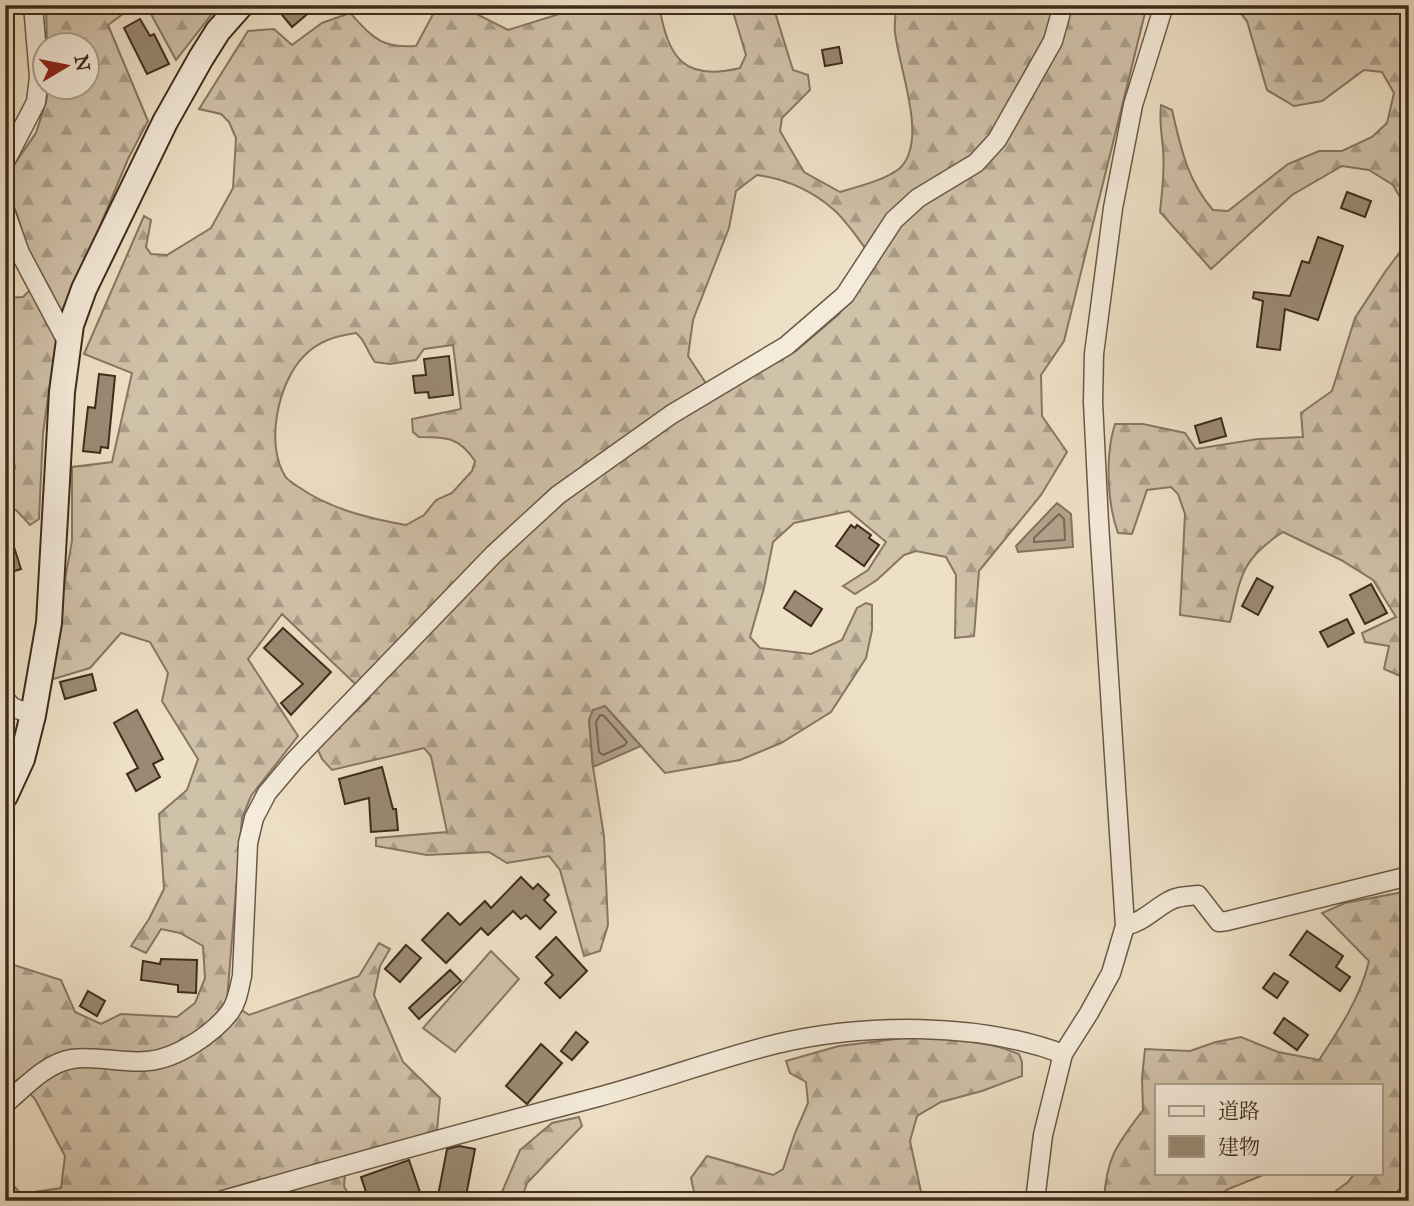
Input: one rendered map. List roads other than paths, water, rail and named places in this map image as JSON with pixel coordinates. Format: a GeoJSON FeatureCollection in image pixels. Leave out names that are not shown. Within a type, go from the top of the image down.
{"type":"FeatureCollection","features":[{"type":"Feature","properties":{"kind":"street"},"geometry":{"type":"LineString","coordinates":[[5,162],[36,102],[39,77],[33,5]]}},
{"type":"Feature","properties":{"kind":"street"},"geometry":{"type":"LineString","coordinates":[[5,796],[22,759],[33,715],[48,623],[62,392],[71,324],[84,289],[165,122],[218,31],[241,5]]}},
{"type":"Feature","properties":{"kind":"street"},"geometry":{"type":"LineString","coordinates":[[5,1104],[44,1071],[72,1059],[148,1061],[165,1058],[200,1040],[230,1012],[238,997],[242,976],[248,843],[254,818],[267,793],[312,742],[494,554],[558,495],[672,414],[786,346],[845,295],[894,220],[918,198],[976,163],[997,140],[1053,41],[1063,5]]}},
{"type":"Feature","properties":{"kind":"street"},"geometry":{"type":"LineString","coordinates":[[1035,1201],[1043,1135],[1063,1054],[1111,972],[1125,926],[1099,523],[1093,402],[1094,354],[1111,222],[1133,105],[1164,5]]}},
{"type":"Feature","properties":{"kind":"street"},"geometry":{"type":"LineString","coordinates":[[5,211],[20,253],[70,347]]}},
{"type":"Feature","properties":{"kind":"street"},"geometry":{"type":"LineString","coordinates":[[5,699],[12,707],[33,715]]}},
{"type":"Feature","properties":{"kind":"street"},"geometry":{"type":"LineString","coordinates":[[1125,926],[1137,923],[1172,899],[1198,895],[1219,922],[1409,876]]}},
{"type":"Feature","properties":{"kind":"street"},"geometry":{"type":"LineString","coordinates":[[220,1201],[649,1084],[776,1044],[834,1034],[933,1031],[1037,1044],[1063,1054]]}},
{"type":"Feature","properties":{"kind":"street"},"geometry":{"type":"LineString","coordinates":[[1402,1201],[1409,1193]]}},
{"type":"Feature","properties":{"kind":"water"},"geometry":{"type":"Polygon","coordinates":[[[1057,503],[1071,514],[1073,547],[1018,552],[1016,546],[1057,503]]]}},
{"type":"Feature","properties":{"kind":"water"},"geometry":{"type":"Polygon","coordinates":[[[605,706],[641,746],[593,767],[589,720],[593,710],[605,706]]]}}]}
